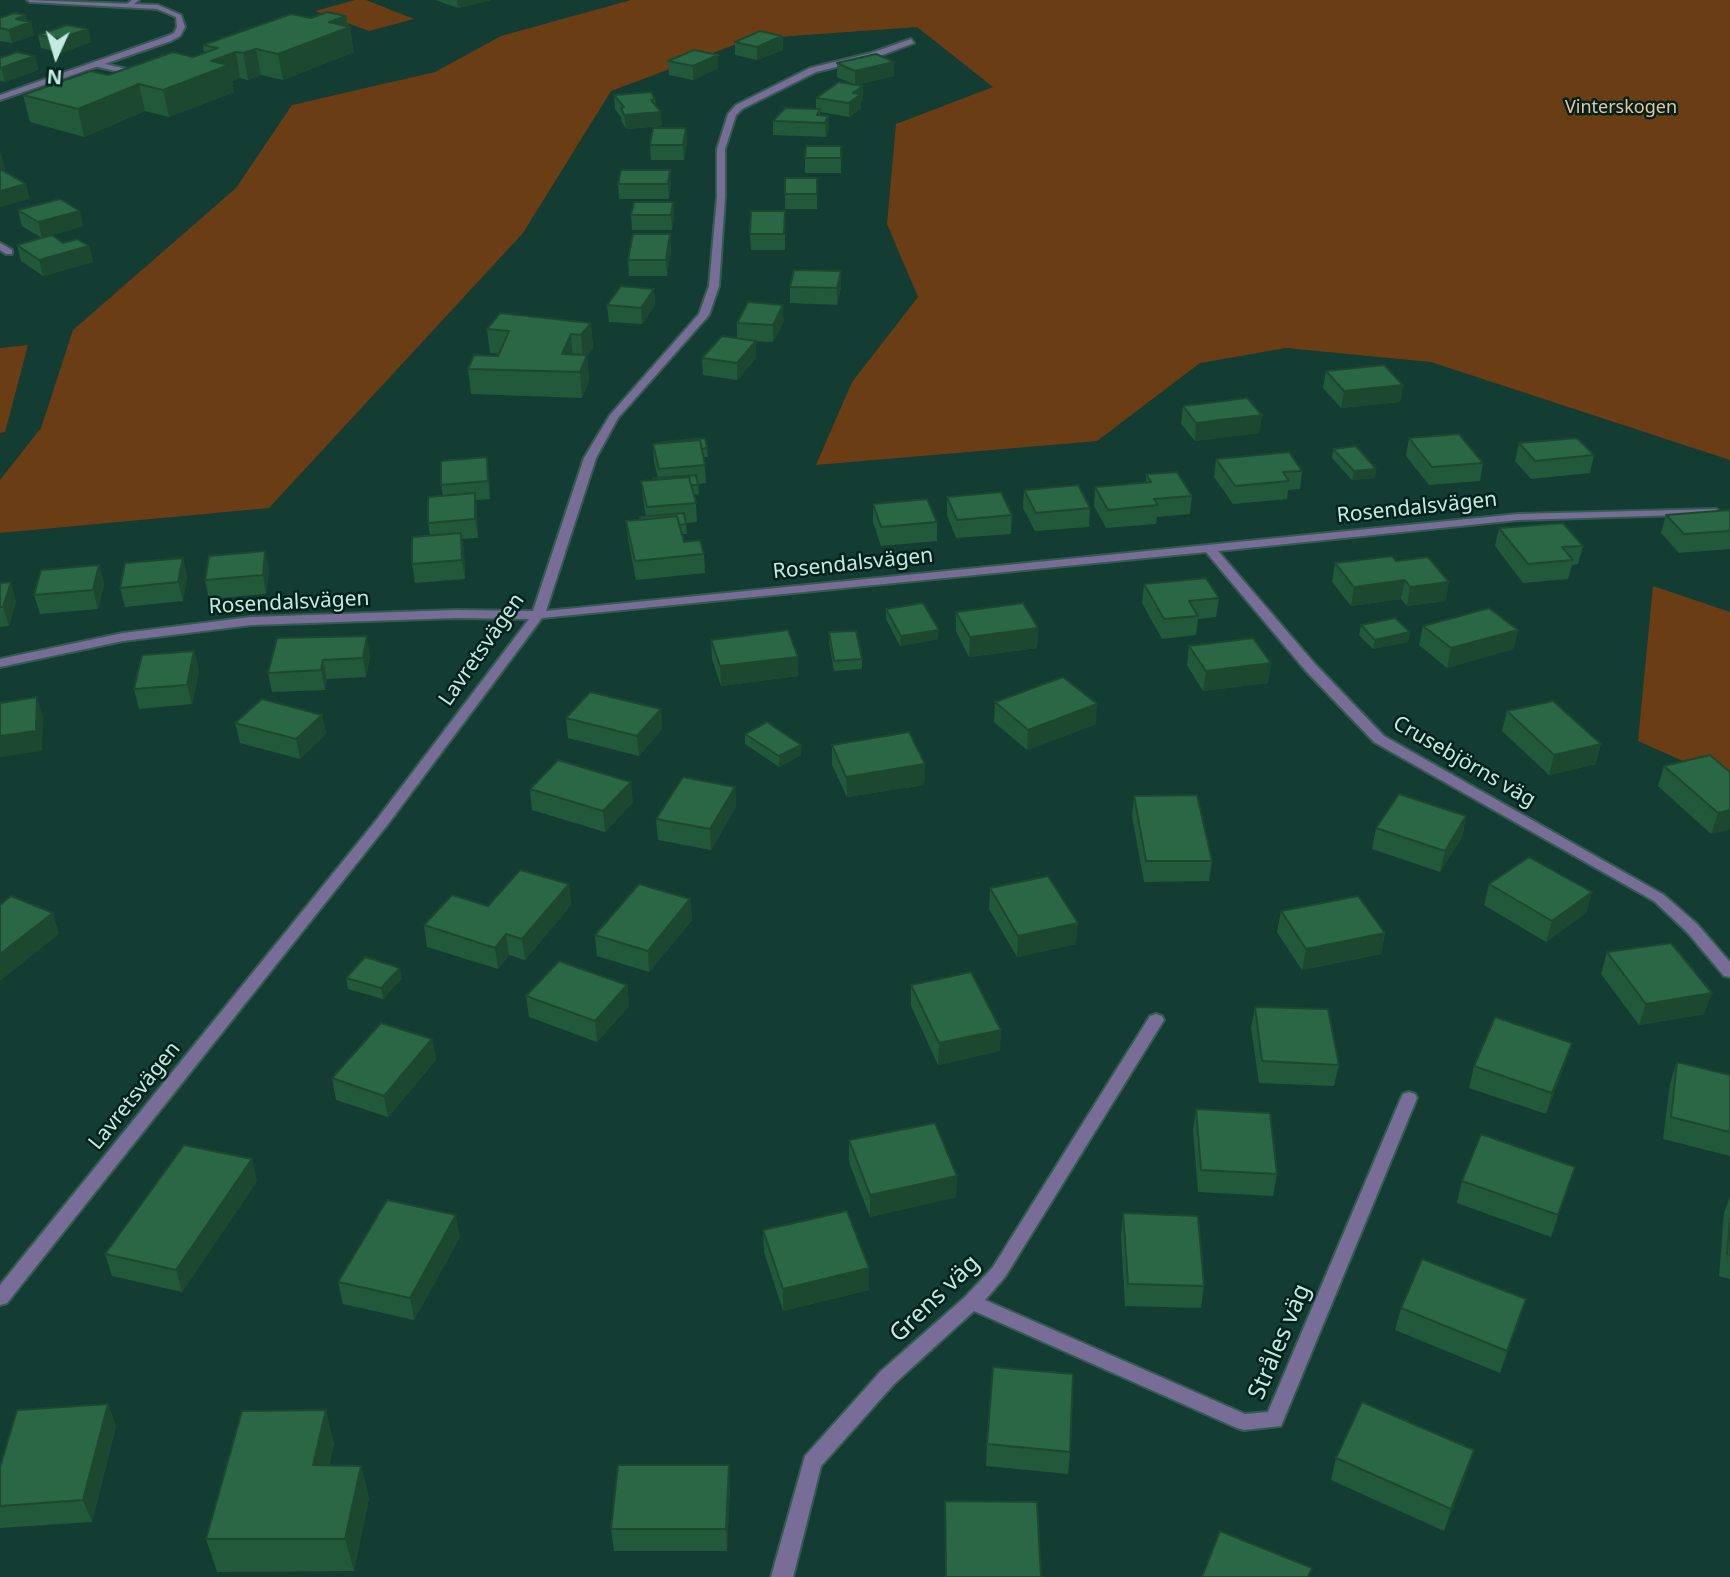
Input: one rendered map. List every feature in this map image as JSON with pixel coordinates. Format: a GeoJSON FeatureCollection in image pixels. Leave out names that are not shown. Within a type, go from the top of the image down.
{"type":"FeatureCollection","features":[{"type":"Feature","properties":{"kind":"street"},"geometry":{"type":"LineString","coordinates":[[0,98],[168,39],[177,34],[181,27],[179,16],[173,12],[132,2],[30,0]]}},
{"type":"Feature","properties":{"kind":"street","name":"Lavretsvägen"},"geometry":{"type":"LineString","coordinates":[[0,1298],[383,821],[538,615],[590,457],[614,417],[704,314],[714,286],[721,197],[721,149],[732,114],[739,107],[813,70],[874,55],[911,41]]}},
{"type":"Feature","properties":{"kind":"street"},"geometry":{"type":"LineString","coordinates":[[97,64],[145,76],[148,79],[143,83]]}},
{"type":"Feature","properties":{"kind":"street"},"geometry":{"type":"LineString","coordinates":[[67,75],[80,78]]}},
{"type":"Feature","properties":{"kind":"street","name":"Rosendalsvägen"},"geometry":{"type":"LineString","coordinates":[[0,663],[123,636],[251,621],[456,614],[538,615],[1518,517],[1712,511]]}},
{"type":"Feature","properties":{"kind":"street","name":"Crusebjörns väg"},"geometry":{"type":"LineString","coordinates":[[1210,549],[1310,667],[1379,739],[1659,898],[1692,928],[1730,972]]}},
{"type":"Feature","properties":{"kind":"street","name":"Grens väg"},"geometry":{"type":"LineString","coordinates":[[782,1577],[812,1461],[888,1377],[972,1302],[999,1272],[1156,1020]]}},
{"type":"Feature","properties":{"kind":"street","name":"Stråles väg"},"geometry":{"type":"LineString","coordinates":[[972,1302],[1244,1422],[1274,1420],[1409,1098]]}},
{"type":"Feature","properties":{"kind":"green space"},"geometry":{"type":"Polygon","coordinates":[[[355,0],[366,0],[414,19],[369,31],[315,11],[355,0]]]}},
{"type":"Feature","properties":{"kind":"green space","name":"Vinterskogen"},"geometry":{"type":"Polygon","coordinates":[[[631,0],[1730,0],[1730,460],[1431,362],[1286,348],[1200,363],[1097,441],[816,465],[852,382],[918,297],[887,224],[896,124],[993,87],[917,27],[750,39],[611,91],[523,233],[269,508],[0,533],[0,480],[41,428],[73,330],[236,188],[292,105],[435,72],[501,36],[631,0]]]}},
{"type":"Feature","properties":{"kind":"green space"},"geometry":{"type":"Polygon","coordinates":[[[28,345],[5,432],[0,433],[0,348],[28,345]]]}},
{"type":"Feature","properties":{"kind":"green space"},"geometry":{"type":"Polygon","coordinates":[[[1653,586],[1730,612],[1730,782],[1638,741],[1653,586]]]}},
{"type":"Feature","properties":{"kind":"building"},"geometry":{"type":"Polygon","coordinates":[[[327,12],[346,16],[329,22],[350,27],[278,54],[256,49],[236,52],[211,61],[229,65],[163,90],[139,84],[78,109],[23,95],[91,71],[108,75],[173,52],[193,57],[218,48],[203,45],[291,14],[311,18],[327,12]]]}},
{"type":"Feature","properties":{"kind":"building"},"geometry":{"type":"Polygon","coordinates":[[[14,13],[26,15],[16,19],[31,22],[9,30],[0,28],[0,18],[14,13]]]}},
{"type":"Feature","properties":{"kind":"building"},"geometry":{"type":"Polygon","coordinates":[[[67,25],[88,29],[58,39],[38,35],[67,25]]]}},
{"type":"Feature","properties":{"kind":"building"},"geometry":{"type":"Polygon","coordinates":[[[760,31],[782,36],[757,47],[735,42],[760,31]]]}},
{"type":"Feature","properties":{"kind":"building"},"geometry":{"type":"Polygon","coordinates":[[[694,50],[718,55],[693,66],[668,61],[694,50]]]}},
{"type":"Feature","properties":{"kind":"building"},"geometry":{"type":"Polygon","coordinates":[[[17,52],[35,56],[0,68],[0,58],[17,52]]]}},
{"type":"Feature","properties":{"kind":"building"},"geometry":{"type":"Polygon","coordinates":[[[876,54],[894,62],[855,71],[837,63],[876,54]]]}},
{"type":"Feature","properties":{"kind":"building"},"geometry":{"type":"Polygon","coordinates":[[[839,82],[863,86],[853,93],[861,94],[849,103],[816,98],[839,82]]]}},
{"type":"Feature","properties":{"kind":"building"},"geometry":{"type":"Polygon","coordinates":[[[651,92],[655,99],[651,100],[661,112],[624,115],[621,108],[624,107],[614,95],[651,92]]]}},
{"type":"Feature","properties":{"kind":"building"},"geometry":{"type":"Polygon","coordinates":[[[785,108],[820,109],[817,115],[828,116],[825,123],[773,121],[785,108]]]}},
{"type":"Feature","properties":{"kind":"building"},"geometry":{"type":"Polygon","coordinates":[[[653,128],[686,128],[683,145],[650,145],[653,128]]]}},
{"type":"Feature","properties":{"kind":"building"},"geometry":{"type":"Polygon","coordinates":[[[806,146],[841,146],[841,158],[805,158],[806,146]]]}},
{"type":"Feature","properties":{"kind":"building"},"geometry":{"type":"Polygon","coordinates":[[[0,169],[26,184],[0,191],[0,169]]]}},
{"type":"Feature","properties":{"kind":"building"},"geometry":{"type":"Polygon","coordinates":[[[621,170],[670,170],[668,184],[618,184],[621,170]]]}},
{"type":"Feature","properties":{"kind":"building"},"geometry":{"type":"Polygon","coordinates":[[[785,178],[817,178],[817,194],[785,194],[785,178]]]}},
{"type":"Feature","properties":{"kind":"building"},"geometry":{"type":"Polygon","coordinates":[[[60,199],[80,211],[38,222],[18,210],[60,199]]]}},
{"type":"Feature","properties":{"kind":"building"},"geometry":{"type":"Polygon","coordinates":[[[634,202],[673,202],[671,215],[631,215],[634,202]]]}},
{"type":"Feature","properties":{"kind":"building"},"geometry":{"type":"Polygon","coordinates":[[[751,211],[785,211],[784,234],[750,234],[751,211]]]}},
{"type":"Feature","properties":{"kind":"building"},"geometry":{"type":"Polygon","coordinates":[[[633,234],[670,234],[666,260],[628,260],[633,234]]]}},
{"type":"Feature","properties":{"kind":"building"},"geometry":{"type":"Polygon","coordinates":[[[52,235],[63,243],[77,239],[89,246],[39,260],[17,245],[52,235]]]}},
{"type":"Feature","properties":{"kind":"building"},"geometry":{"type":"Polygon","coordinates":[[[794,270],[841,271],[837,288],[790,287],[794,270]]]}},
{"type":"Feature","properties":{"kind":"building"},"geometry":{"type":"Polygon","coordinates":[[[621,286],[654,289],[641,308],[607,305],[621,286]]]}},
{"type":"Feature","properties":{"kind":"building"},"geometry":{"type":"Polygon","coordinates":[[[748,302],[783,305],[773,325],[737,323],[748,302]]]}},
{"type":"Feature","properties":{"kind":"building"},"geometry":{"type":"Polygon","coordinates":[[[500,313],[591,323],[581,335],[571,334],[562,354],[587,355],[580,372],[468,369],[474,355],[498,356],[509,331],[487,329],[500,313]]]}},
{"type":"Feature","properties":{"kind":"building"},"geometry":{"type":"Polygon","coordinates":[[[722,336],[756,341],[737,363],[702,358],[722,336]]]}},
{"type":"Feature","properties":{"kind":"building"},"geometry":{"type":"Polygon","coordinates":[[[1384,365],[1403,385],[1344,391],[1326,371],[1384,365]]]}},
{"type":"Feature","properties":{"kind":"building"},"geometry":{"type":"Polygon","coordinates":[[[1247,398],[1262,415],[1196,423],[1183,406],[1247,398]]]}},
{"type":"Feature","properties":{"kind":"building"},"geometry":{"type":"Polygon","coordinates":[[[1459,434],[1483,463],[1432,467],[1409,438],[1459,434]]]}},
{"type":"Feature","properties":{"kind":"building"},"geometry":{"type":"Polygon","coordinates":[[[705,438],[707,448],[702,449],[700,440],[663,442],[705,438]]]}},
{"type":"Feature","properties":{"kind":"building"},"geometry":{"type":"Polygon","coordinates":[[[1577,438],[1594,455],[1535,461],[1519,443],[1577,438]]]}},
{"type":"Feature","properties":{"kind":"building"},"geometry":{"type":"Polygon","coordinates":[[[700,440],[705,465],[659,469],[653,444],[700,440]]]}},
{"type":"Feature","properties":{"kind":"building"},"geometry":{"type":"Polygon","coordinates":[[[1356,446],[1376,469],[1354,471],[1333,449],[1356,446]]]}},
{"type":"Feature","properties":{"kind":"building"},"geometry":{"type":"Polygon","coordinates":[[[1289,452],[1302,471],[1283,472],[1289,481],[1235,486],[1216,459],[1289,452]]]}},
{"type":"Feature","properties":{"kind":"building"},"geometry":{"type":"Polygon","coordinates":[[[487,457],[488,481],[441,485],[441,461],[487,457]]]}},
{"type":"Feature","properties":{"kind":"building"},"geometry":{"type":"Polygon","coordinates":[[[1177,472],[1192,496],[1154,499],[1158,505],[1108,510],[1095,487],[1151,482],[1146,474],[1177,472]]]}},
{"type":"Feature","properties":{"kind":"building"},"geometry":{"type":"Polygon","coordinates":[[[696,475],[698,485],[691,485],[689,477],[653,478],[696,475]]]}},
{"type":"Feature","properties":{"kind":"building"},"geometry":{"type":"Polygon","coordinates":[[[689,477],[696,503],[647,507],[641,481],[689,477]]]}},
{"type":"Feature","properties":{"kind":"building"},"geometry":{"type":"Polygon","coordinates":[[[1078,485],[1090,508],[1036,513],[1024,490],[1078,485]]]}},
{"type":"Feature","properties":{"kind":"building"},"geometry":{"type":"Polygon","coordinates":[[[1001,492],[1012,515],[957,520],[947,497],[1001,492]]]}},
{"type":"Feature","properties":{"kind":"building"},"geometry":{"type":"Polygon","coordinates":[[[475,493],[475,519],[428,523],[428,497],[475,493]]]}},
{"type":"Feature","properties":{"kind":"building"},"geometry":{"type":"Polygon","coordinates":[[[927,499],[937,522],[881,527],[873,504],[927,499]]]}},
{"type":"Feature","properties":{"kind":"building"},"geometry":{"type":"Polygon","coordinates":[[[1730,510],[1730,531],[1684,534],[1666,515],[1730,510]]]}},
{"type":"Feature","properties":{"kind":"building"},"geometry":{"type":"Polygon","coordinates":[[[684,513],[686,524],[679,525],[677,516],[640,520],[640,517],[684,513]]]}},
{"type":"Feature","properties":{"kind":"building"},"geometry":{"type":"Polygon","coordinates":[[[677,516],[684,542],[700,540],[704,554],[635,561],[626,521],[677,516]]]}},
{"type":"Feature","properties":{"kind":"building"},"geometry":{"type":"Polygon","coordinates":[[[1563,523],[1583,546],[1562,547],[1573,560],[1528,564],[1499,528],[1563,523]]]}},
{"type":"Feature","properties":{"kind":"building"},"geometry":{"type":"Polygon","coordinates":[[[461,533],[462,560],[412,564],[412,537],[461,533]]]}},
{"type":"Feature","properties":{"kind":"building"},"geometry":{"type":"Polygon","coordinates":[[[265,551],[263,575],[205,580],[209,556],[265,551]]]}},
{"type":"Feature","properties":{"kind":"building"},"geometry":{"type":"Polygon","coordinates":[[[1392,556],[1396,561],[1428,557],[1449,582],[1410,587],[1405,580],[1354,587],[1335,563],[1392,556]]]}},
{"type":"Feature","properties":{"kind":"building"},"geometry":{"type":"Polygon","coordinates":[[[183,558],[178,582],[120,588],[125,563],[183,558]]]}},
{"type":"Feature","properties":{"kind":"building"},"geometry":{"type":"Polygon","coordinates":[[[99,565],[93,590],[34,595],[41,570],[99,565]]]}},
{"type":"Feature","properties":{"kind":"building"},"geometry":{"type":"Polygon","coordinates":[[[1206,578],[1219,598],[1189,601],[1198,616],[1164,619],[1144,584],[1206,578]]]}},
{"type":"Feature","properties":{"kind":"building"},"geometry":{"type":"Polygon","coordinates":[[[11,582],[3,607],[0,607],[0,583],[11,582]]]}},
{"type":"Feature","properties":{"kind":"building"},"geometry":{"type":"Polygon","coordinates":[[[923,603],[939,630],[901,636],[886,609],[923,603]]]}},
{"type":"Feature","properties":{"kind":"building"},"geometry":{"type":"Polygon","coordinates":[[[1023,603],[1038,628],[970,637],[956,612],[1023,603]]]}},
{"type":"Feature","properties":{"kind":"building"},"geometry":{"type":"Polygon","coordinates":[[[1489,608],[1518,630],[1451,648],[1423,626],[1489,608]]]}},
{"type":"Feature","properties":{"kind":"building"},"geometry":{"type":"Polygon","coordinates":[[[1395,618],[1410,632],[1375,640],[1361,625],[1395,618]]]}},
{"type":"Feature","properties":{"kind":"building"},"geometry":{"type":"Polygon","coordinates":[[[788,630],[798,657],[720,666],[711,640],[788,630]]]}},
{"type":"Feature","properties":{"kind":"building"},"geometry":{"type":"Polygon","coordinates":[[[856,631],[862,659],[834,661],[829,632],[856,631]]]}},
{"type":"Feature","properties":{"kind":"building"},"geometry":{"type":"Polygon","coordinates":[[[367,636],[363,658],[323,660],[321,670],[268,673],[277,638],[367,636]]]}},
{"type":"Feature","properties":{"kind":"building"},"geometry":{"type":"Polygon","coordinates":[[[1253,638],[1271,663],[1206,671],[1189,646],[1253,638]]]}},
{"type":"Feature","properties":{"kind":"building"},"geometry":{"type":"Polygon","coordinates":[[[194,651],[187,685],[134,689],[142,655],[194,651]]]}},
{"type":"Feature","properties":{"kind":"building"},"geometry":{"type":"Polygon","coordinates":[[[1063,677],[1097,704],[1028,730],[995,702],[1063,677]]]}},
{"type":"Feature","properties":{"kind":"building"},"geometry":{"type":"Polygon","coordinates":[[[590,692],[661,709],[637,736],[566,718],[590,692]]]}},
{"type":"Feature","properties":{"kind":"building"},"geometry":{"type":"Polygon","coordinates":[[[37,697],[36,731],[0,736],[0,703],[37,697]]]}},
{"type":"Feature","properties":{"kind":"building"},"geometry":{"type":"Polygon","coordinates":[[[262,699],[322,715],[296,739],[235,723],[262,699]]]}},
{"type":"Feature","properties":{"kind":"building"},"geometry":{"type":"Polygon","coordinates":[[[1553,701],[1601,744],[1554,755],[1507,711],[1553,701]]]}},
{"type":"Feature","properties":{"kind":"building"},"geometry":{"type":"Polygon","coordinates":[[[767,722],[801,745],[779,756],[745,734],[767,722]]]}},
{"type":"Feature","properties":{"kind":"building"},"geometry":{"type":"Polygon","coordinates":[[[909,732],[925,764],[846,777],[832,745],[909,732]]]}},
{"type":"Feature","properties":{"kind":"building"},"geometry":{"type":"Polygon","coordinates":[[[1710,755],[1730,772],[1730,810],[1718,813],[1664,766],[1710,755]]]}},
{"type":"Feature","properties":{"kind":"building"},"geometry":{"type":"Polygon","coordinates":[[[558,760],[631,782],[603,811],[530,789],[558,760]]]}},
{"type":"Feature","properties":{"kind":"building"},"geometry":{"type":"Polygon","coordinates":[[[683,777],[735,787],[710,829],[656,819],[683,777]]]}},
{"type":"Feature","properties":{"kind":"building"},"geometry":{"type":"Polygon","coordinates":[[[1399,794],[1466,816],[1445,851],[1376,828],[1399,794]]]}},
{"type":"Feature","properties":{"kind":"building"},"geometry":{"type":"Polygon","coordinates":[[[1197,795],[1212,861],[1146,861],[1134,796],[1197,795]]]}},
{"type":"Feature","properties":{"kind":"building"},"geometry":{"type":"Polygon","coordinates":[[[1529,857],[1592,892],[1552,921],[1489,884],[1529,857]]]}},
{"type":"Feature","properties":{"kind":"building"},"geometry":{"type":"Polygon","coordinates":[[[520,870],[569,884],[522,939],[506,934],[495,948],[424,925],[452,895],[488,906],[520,870]]]}},
{"type":"Feature","properties":{"kind":"building"},"geometry":{"type":"Polygon","coordinates":[[[1048,876],[1078,923],[1018,936],[990,888],[1048,876]]]}},
{"type":"Feature","properties":{"kind":"building"},"geometry":{"type":"Polygon","coordinates":[[[639,884],[690,899],[648,951],[595,935],[639,884]]]}},
{"type":"Feature","properties":{"kind":"building"},"geometry":{"type":"Polygon","coordinates":[[[11,896],[53,913],[0,954],[0,905],[11,896]]]}},
{"type":"Feature","properties":{"kind":"building"},"geometry":{"type":"Polygon","coordinates":[[[1358,896],[1385,933],[1306,949],[1281,911],[1358,896]]]}},
{"type":"Feature","properties":{"kind":"building"},"geometry":{"type":"Polygon","coordinates":[[[1671,943],[1712,993],[1646,1004],[1607,952],[1671,943]]]}},
{"type":"Feature","properties":{"kind":"building"},"geometry":{"type":"Polygon","coordinates":[[[365,957],[400,968],[381,988],[346,978],[365,957]]]}},
{"type":"Feature","properties":{"kind":"building"},"geometry":{"type":"Polygon","coordinates":[[[559,961],[627,985],[595,1021],[526,996],[559,961]]]}},
{"type":"Feature","properties":{"kind":"building"},"geometry":{"type":"Polygon","coordinates":[[[971,972],[1001,1030],[939,1043],[911,985],[971,972]]]}},
{"type":"Feature","properties":{"kind":"building"},"geometry":{"type":"Polygon","coordinates":[[[1255,1007],[1328,1009],[1339,1065],[1262,1061],[1255,1007]]]}},
{"type":"Feature","properties":{"kind":"building"},"geometry":{"type":"Polygon","coordinates":[[[1495,1017],[1572,1043],[1552,1093],[1474,1066],[1495,1017]]]}},
{"type":"Feature","properties":{"kind":"building"},"geometry":{"type":"Polygon","coordinates":[[[381,1023],[432,1039],[384,1096],[332,1078],[381,1023]]]}},
{"type":"Feature","properties":{"kind":"building"},"geometry":{"type":"Polygon","coordinates":[[[1677,1062],[1730,1075],[1730,1132],[1671,1117],[1677,1062]]]}},
{"type":"Feature","properties":{"kind":"building"},"geometry":{"type":"Polygon","coordinates":[[[1196,1109],[1270,1113],[1277,1174],[1201,1170],[1196,1109]]]}},
{"type":"Feature","properties":{"kind":"building"},"geometry":{"type":"Polygon","coordinates":[[[935,1123],[957,1176],[870,1195],[849,1140],[935,1123]]]}},
{"type":"Feature","properties":{"kind":"building"},"geometry":{"type":"Polygon","coordinates":[[[1481,1134],[1575,1167],[1558,1215],[1462,1181],[1481,1134]]]}},
{"type":"Feature","properties":{"kind":"building"},"geometry":{"type":"Polygon","coordinates":[[[184,1145],[252,1159],[176,1270],[105,1254],[184,1145]]]}},
{"type":"Feature","properties":{"kind":"building"},"geometry":{"type":"Polygon","coordinates":[[[387,1200],[456,1215],[410,1298],[338,1282],[387,1200]]]}},
{"type":"Feature","properties":{"kind":"building"},"geometry":{"type":"Polygon","coordinates":[[[847,1211],[869,1268],[783,1289],[763,1230],[847,1211]]]}},
{"type":"Feature","properties":{"kind":"building"},"geometry":{"type":"Polygon","coordinates":[[[1123,1213],[1198,1216],[1204,1286],[1128,1284],[1123,1213]]]}},
{"type":"Feature","properties":{"kind":"building"},"geometry":{"type":"Polygon","coordinates":[[[1730,1218],[1730,1255],[1727,1254],[1730,1218]]]}},
{"type":"Feature","properties":{"kind":"building"},"geometry":{"type":"Polygon","coordinates":[[[1422,1259],[1526,1299],[1507,1351],[1401,1308],[1422,1259]]]}},
{"type":"Feature","properties":{"kind":"building"},"geometry":{"type":"Polygon","coordinates":[[[993,1367],[1073,1374],[1070,1452],[987,1444],[993,1367]]]}},
{"type":"Feature","properties":{"kind":"building"},"geometry":{"type":"Polygon","coordinates":[[[1362,1402],[1474,1450],[1451,1509],[1336,1458],[1362,1402]]]}},
{"type":"Feature","properties":{"kind":"building"},"geometry":{"type":"Polygon","coordinates":[[[108,1404],[83,1500],[0,1506],[0,1467],[17,1410],[108,1404]]]}},
{"type":"Feature","properties":{"kind":"building"},"geometry":{"type":"Polygon","coordinates":[[[326,1410],[313,1465],[361,1466],[345,1539],[206,1539],[242,1411],[326,1410]]]}},
{"type":"Feature","properties":{"kind":"building"},"geometry":{"type":"Polygon","coordinates":[[[618,1465],[729,1465],[726,1529],[611,1529],[618,1465]]]}},
{"type":"Feature","properties":{"kind":"building"},"geometry":{"type":"Polygon","coordinates":[[[945,1501],[1037,1502],[1041,1577],[946,1577],[945,1501]]]}},
{"type":"Feature","properties":{"kind":"building"},"geometry":{"type":"Polygon","coordinates":[[[1220,1531],[1312,1568],[1308,1577],[1202,1577],[1220,1531]]]}}]}
